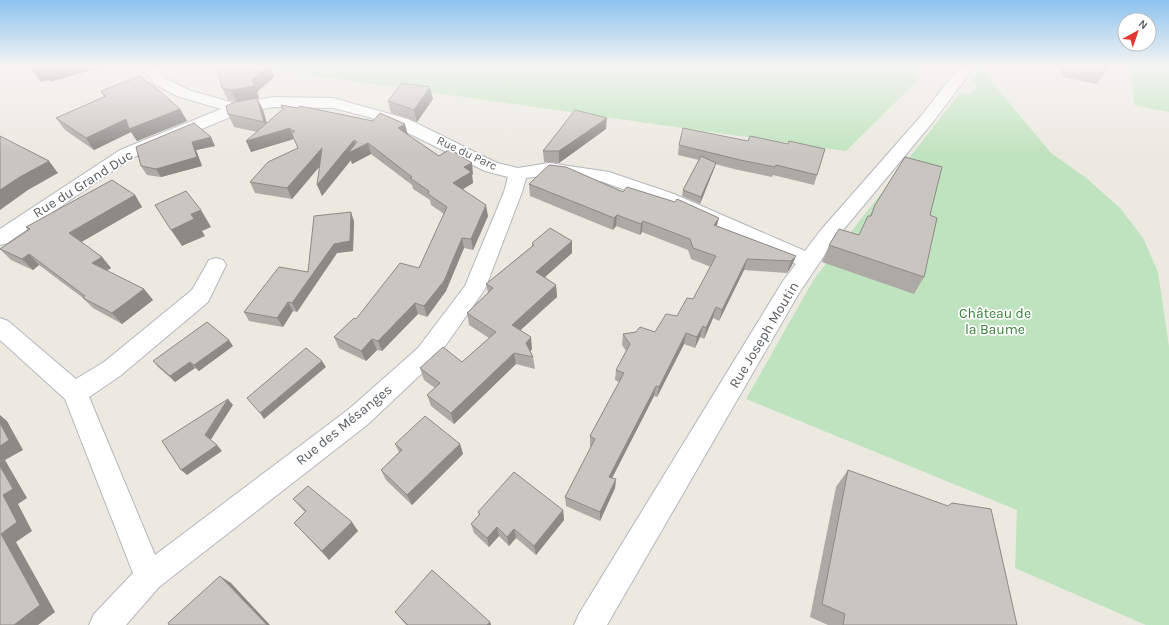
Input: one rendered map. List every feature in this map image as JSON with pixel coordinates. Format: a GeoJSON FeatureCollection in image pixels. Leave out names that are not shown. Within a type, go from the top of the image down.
{"type":"FeatureCollection","features":[{"type":"Feature","properties":{"kind":"street","name":"Rue du Parc"},"geometry":{"type":"LineString","coordinates":[[190,95],[236,109],[273,102],[334,103],[402,123],[491,167],[518,174],[549,168],[603,176],[667,198],[809,261]]}},
{"type":"Feature","properties":{"kind":"street","name":"Rue Joseph Moutin"},"geometry":{"type":"LineString","coordinates":[[590,625],[791,287],[827,236],[927,119],[945,95]]}},
{"type":"Feature","properties":{"kind":"street","name":"Rue du Grand Duc"},"geometry":{"type":"LineString","coordinates":[[0,238],[126,154],[236,109]]}},
{"type":"Feature","properties":{"kind":"street","name":"Rue des Mésanges"},"geometry":{"type":"LineString","coordinates":[[105,625],[149,577],[358,417],[426,355],[474,289],[513,192],[518,174]]}},
{"type":"Feature","properties":{"kind":"street"},"geometry":{"type":"LineString","coordinates":[[75,393],[112,369],[200,296],[216,265]]}},
{"type":"Feature","properties":{"kind":"street"},"geometry":{"type":"LineString","coordinates":[[0,327],[75,393],[149,577]]}},
{"type":"Feature","properties":{"kind":"green space"},"geometry":{"type":"Polygon","coordinates":[[[451,95],[903,95],[846,151],[451,95]]]}},
{"type":"Feature","properties":{"kind":"green space","name":"Château de la Baume"},"geometry":{"type":"Polygon","coordinates":[[[958,95],[1003,95],[1051,153],[1085,177],[1120,208],[1143,238],[1158,272],[1169,347],[1169,625],[1146,625],[1015,568],[1017,510],[746,399],[814,279],[958,95]]]}},
{"type":"Feature","properties":{"kind":"green space"},"geometry":{"type":"Polygon","coordinates":[[[1133,95],[1169,95],[1169,112],[1134,105],[1133,95]]]}},
{"type":"Feature","properties":{"kind":"building"},"geometry":{"type":"Polygon","coordinates":[[[164,95],[180,109],[129,129],[126,119],[86,138],[56,118],[106,96],[164,95]]]}},
{"type":"Feature","properties":{"kind":"building"},"geometry":{"type":"Polygon","coordinates":[[[393,95],[424,95],[414,110],[388,101],[393,95]]]}},
{"type":"Feature","properties":{"kind":"building"},"geometry":{"type":"Polygon","coordinates":[[[257,98],[264,122],[228,114],[226,106],[235,102],[257,98]]]}},
{"type":"Feature","properties":{"kind":"building"},"geometry":{"type":"Polygon","coordinates":[[[281,105],[298,108],[300,106],[373,121],[380,113],[405,124],[398,128],[439,156],[450,149],[472,163],[464,167],[471,172],[453,183],[486,205],[471,239],[462,238],[444,281],[424,306],[415,303],[378,341],[372,339],[361,351],[334,337],[354,318],[356,319],[400,263],[419,268],[447,207],[428,194],[429,191],[410,178],[412,177],[368,143],[348,153],[357,142],[354,140],[317,185],[322,148],[287,188],[250,182],[268,162],[298,148],[292,134],[295,131],[291,130],[290,128],[246,141],[283,109],[281,105]]]}},
{"type":"Feature","properties":{"kind":"building"},"geometry":{"type":"Polygon","coordinates":[[[575,110],[607,118],[559,151],[543,151],[575,110]]]}},
{"type":"Feature","properties":{"kind":"building"},"geometry":{"type":"Polygon","coordinates":[[[194,123],[211,137],[192,142],[197,157],[156,169],[141,166],[136,147],[194,123]]]}},
{"type":"Feature","properties":{"kind":"building"},"geometry":{"type":"Polygon","coordinates":[[[683,128],[748,141],[750,136],[788,144],[789,141],[825,149],[817,175],[776,165],[775,167],[740,160],[679,145],[683,128]]]}},
{"type":"Feature","properties":{"kind":"building"},"geometry":{"type":"Polygon","coordinates":[[[0,136],[49,161],[0,190],[0,136]]]}},
{"type":"Feature","properties":{"kind":"building"},"geometry":{"type":"Polygon","coordinates":[[[701,156],[716,163],[701,197],[683,190],[701,156]]]}},
{"type":"Feature","properties":{"kind":"building"},"geometry":{"type":"Polygon","coordinates":[[[905,157],[942,167],[930,215],[937,218],[924,277],[829,245],[839,229],[859,235],[868,216],[871,216],[875,205],[905,157]]]}},
{"type":"Feature","properties":{"kind":"building"},"geometry":{"type":"Polygon","coordinates":[[[549,165],[566,167],[623,192],[627,187],[675,202],[677,199],[719,218],[714,225],[796,256],[791,261],[747,259],[722,310],[716,307],[706,328],[703,326],[697,337],[686,333],[659,387],[656,386],[609,477],[616,479],[600,512],[565,497],[595,439],[590,436],[624,373],[616,370],[630,344],[623,334],[636,332],[640,327],[655,332],[666,314],[677,316],[687,298],[693,299],[716,256],[693,248],[690,239],[643,221],[641,224],[617,215],[614,218],[529,184],[549,165]]]}},
{"type":"Feature","properties":{"kind":"building"},"geometry":{"type":"Polygon","coordinates":[[[112,180],[135,195],[69,233],[102,257],[92,263],[144,289],[112,313],[83,298],[85,296],[29,254],[22,259],[0,249],[30,229],[26,227],[112,180]]]}},
{"type":"Feature","properties":{"kind":"building"},"geometry":{"type":"Polygon","coordinates":[[[186,191],[201,210],[191,214],[194,219],[171,230],[155,205],[186,191]]]}},
{"type":"Feature","properties":{"kind":"building"},"geometry":{"type":"Polygon","coordinates":[[[351,212],[350,241],[334,244],[292,303],[288,302],[277,318],[244,312],[279,267],[308,272],[314,216],[351,212]]]}},
{"type":"Feature","properties":{"kind":"building"},"geometry":{"type":"Polygon","coordinates":[[[550,228],[572,241],[536,272],[556,285],[512,325],[531,337],[526,343],[533,357],[514,353],[451,413],[427,395],[440,383],[420,368],[443,347],[462,362],[496,332],[467,313],[493,288],[486,284],[534,245],[532,243],[550,228]]]}},
{"type":"Feature","properties":{"kind":"building"},"geometry":{"type":"Polygon","coordinates":[[[207,322],[229,340],[194,365],[190,362],[170,376],[153,361],[207,322]]]}},
{"type":"Feature","properties":{"kind":"building"},"geometry":{"type":"Polygon","coordinates":[[[306,348],[322,361],[260,413],[247,398],[306,348]]]}},
{"type":"Feature","properties":{"kind":"building"},"geometry":{"type":"Polygon","coordinates":[[[228,399],[205,435],[217,445],[181,470],[162,441],[228,399]]]}},
{"type":"Feature","properties":{"kind":"building"},"geometry":{"type":"Polygon","coordinates":[[[425,416],[460,444],[407,495],[381,470],[402,450],[395,444],[425,416]]]}},
{"type":"Feature","properties":{"kind":"building"},"geometry":{"type":"Polygon","coordinates":[[[0,423],[9,440],[0,446],[0,423]]]}},
{"type":"Feature","properties":{"kind":"building"},"geometry":{"type":"Polygon","coordinates":[[[0,466],[13,489],[3,495],[17,522],[1,534],[40,605],[14,625],[0,625],[0,466]]]}},
{"type":"Feature","properties":{"kind":"building"},"geometry":{"type":"Polygon","coordinates":[[[848,470],[948,506],[952,503],[991,509],[1017,625],[843,625],[845,614],[822,604],[848,470]]]}},
{"type":"Feature","properties":{"kind":"building"},"geometry":{"type":"Polygon","coordinates":[[[514,472],[563,510],[534,546],[514,529],[507,537],[497,527],[487,538],[471,524],[480,514],[478,512],[514,472]]]}},
{"type":"Feature","properties":{"kind":"building"},"geometry":{"type":"Polygon","coordinates":[[[308,486],[352,522],[322,551],[294,523],[306,511],[293,499],[308,486]]]}},
{"type":"Feature","properties":{"kind":"building"},"geometry":{"type":"Polygon","coordinates":[[[432,570],[490,622],[487,625],[408,625],[395,612],[432,570]]]}},
{"type":"Feature","properties":{"kind":"building"},"geometry":{"type":"Polygon","coordinates":[[[220,576],[267,625],[169,625],[168,623],[220,576]]]}}]}
